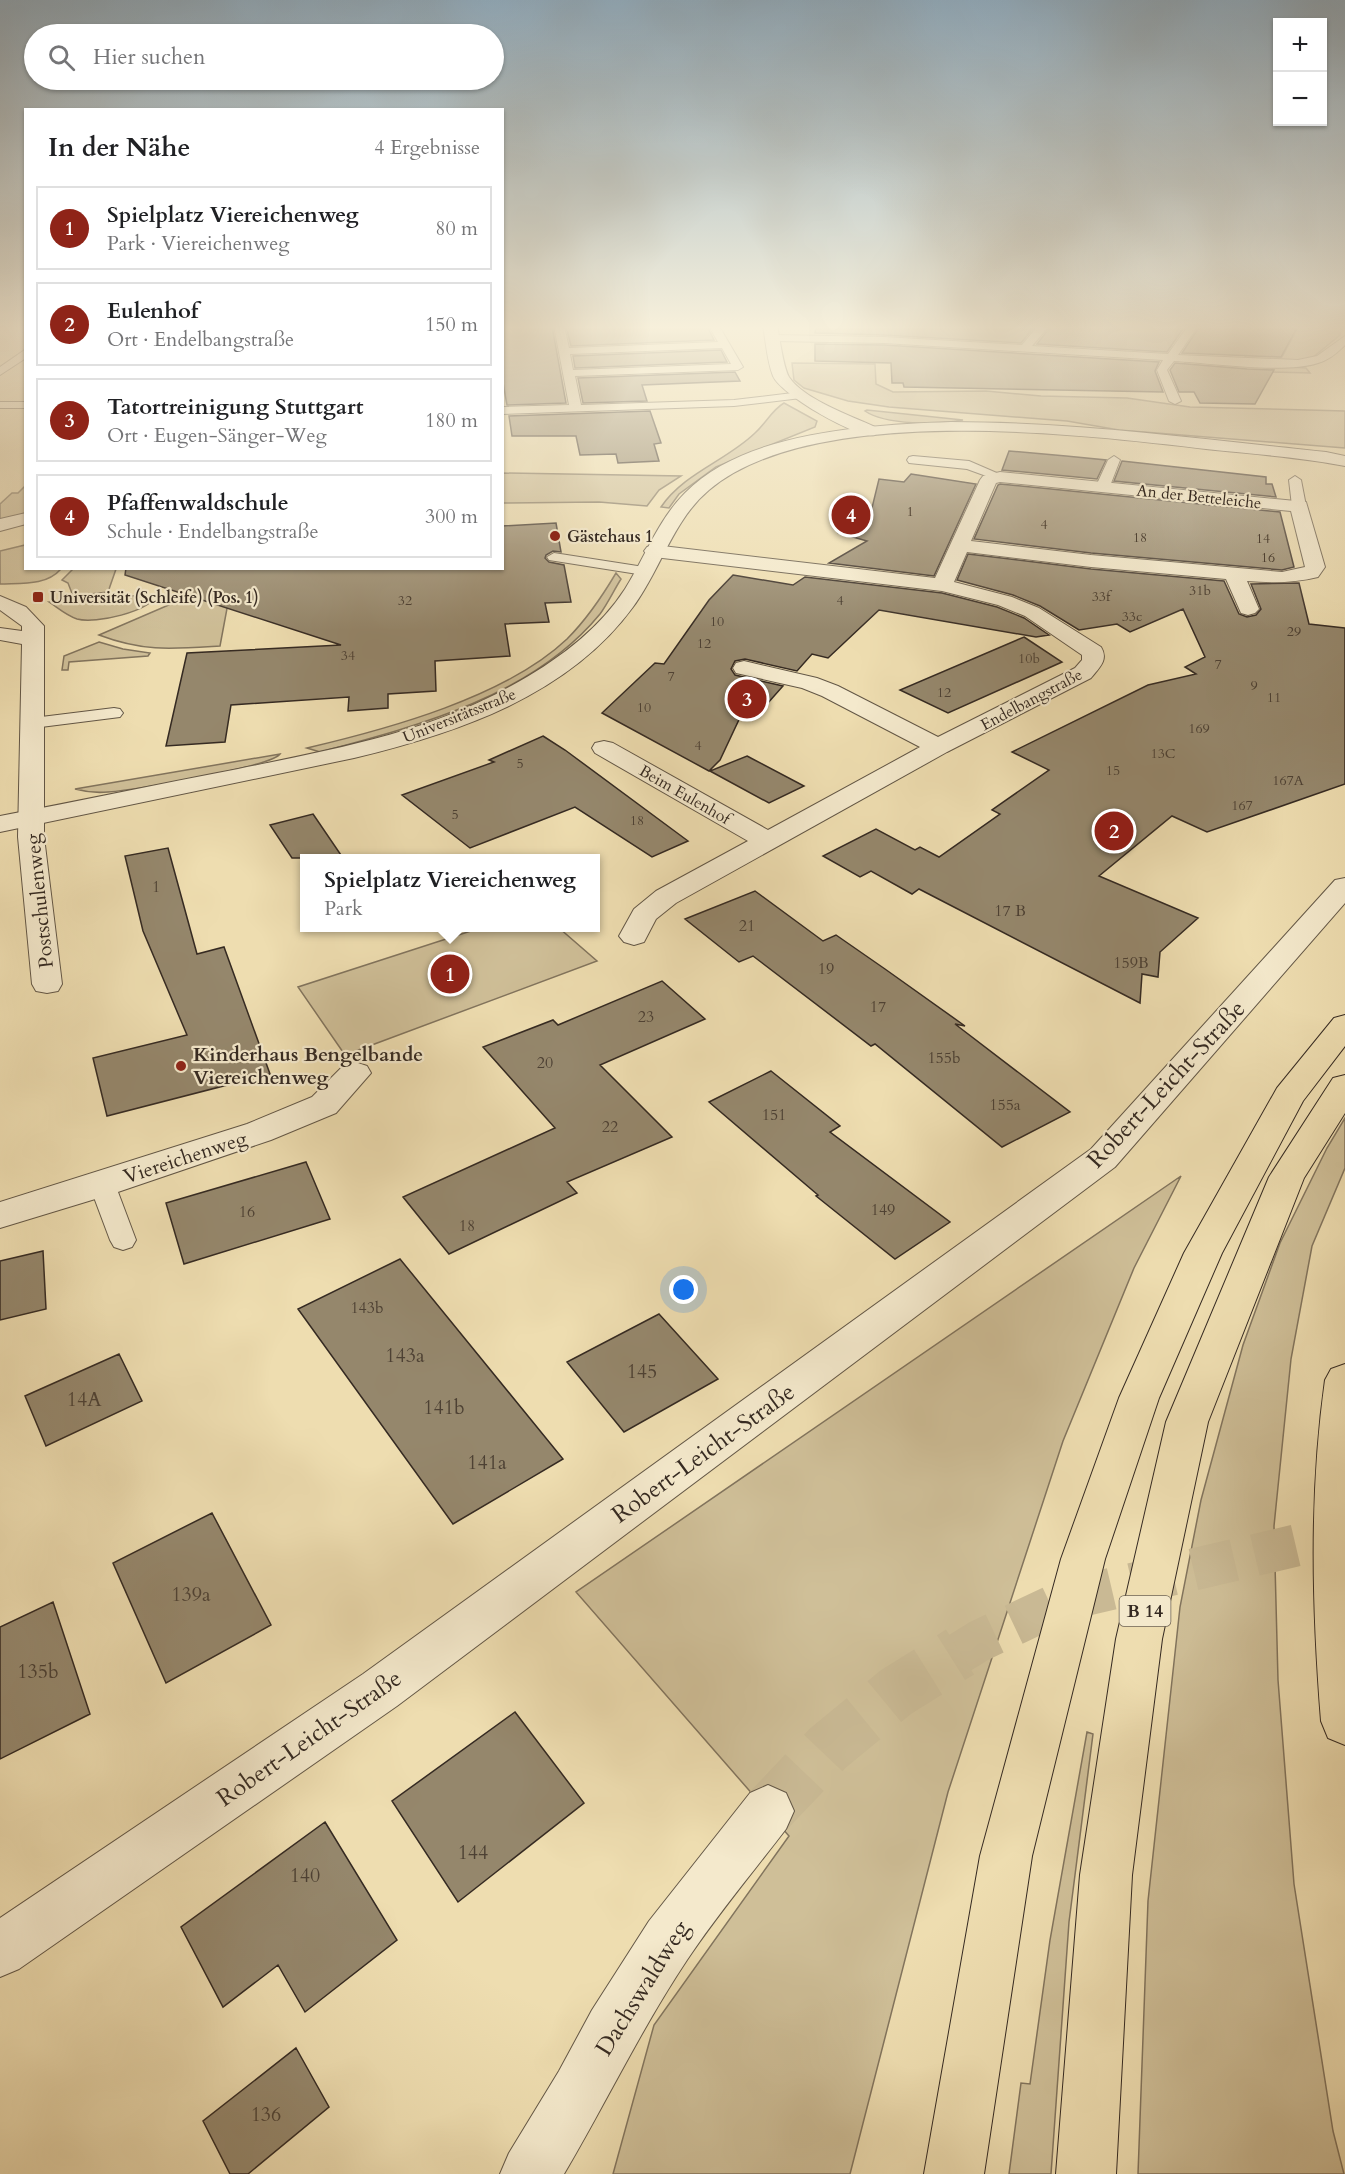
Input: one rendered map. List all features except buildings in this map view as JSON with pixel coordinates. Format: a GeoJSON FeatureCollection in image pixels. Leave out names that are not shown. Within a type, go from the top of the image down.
{"type":"FeatureCollection","features":[{"type":"Feature","properties":{"kind":"highway"},"geometry":{"type":"LineString","coordinates":[[954,2174],[1006,1856],[1083,1559],[1139,1398],[1203,1253],[1289,1095],[1345,1025]]}},
{"type":"Feature","properties":{"kind":"highway","name":"B 14"},"geometry":{"type":"LineString","coordinates":[[1086,2174],[1106,1875],[1139,1639],[1187,1422],[1287,1177],[1345,1086]]}},
{"type":"Feature","properties":{"kind":"highway"},"geometry":{"type":"LineString","coordinates":[[1345,1380],[1335,1470],[1335,1550],[1339,1652],[1345,1721]]}},
{"type":"Feature","properties":{"kind":"street"},"geometry":{"type":"LineString","coordinates":[[862,427],[869,431]]}},
{"type":"Feature","properties":{"kind":"street","name":"Universitätsstraße"},"geometry":{"type":"LineString","coordinates":[[0,824],[324,758],[402,739],[499,702],[553,671],[604,631],[635,588],[679,512],[700,488],[717,476],[790,445],[869,431],[938,427]]}},
{"type":"Feature","properties":{"kind":"street","name":"Universitätsstraße"},"geometry":{"type":"LineString","coordinates":[[987,427],[1035,428],[1326,457],[1345,461]]}},
{"type":"Feature","properties":{"kind":"street","name":"Universitätsstraße"},"geometry":{"type":"LineString","coordinates":[[1326,457],[1345,456]]}},
{"type":"Feature","properties":{"kind":"street"},"geometry":{"type":"LineString","coordinates":[[942,585],[989,480],[1000,477]]}},
{"type":"Feature","properties":{"kind":"street","name":"An der Betteleiche"},"geometry":{"type":"LineString","coordinates":[[1000,477],[1299,506]]}},
{"type":"Feature","properties":{"kind":"street"},"geometry":{"type":"LineString","coordinates":[[959,545],[1282,578],[1311,573],[1315,567],[1299,506]]}},
{"type":"Feature","properties":{"kind":"street"},"geometry":{"type":"LineString","coordinates":[[0,525],[24,519]]}},
{"type":"Feature","properties":{"kind":"street"},"geometry":{"type":"LineString","coordinates":[[0,530],[24,531]]}},
{"type":"Feature","properties":{"kind":"street","name":"Endelbangstraße"},"geometry":{"type":"LineString","coordinates":[[634,936],[644,915],[666,897],[938,747],[1083,673],[1093,661],[1092,652],[1032,612],[1005,601],[942,585],[649,561]]}},
{"type":"Feature","properties":{"kind":"street"},"geometry":{"type":"LineString","coordinates":[[1235,575],[1248,609]]}},
{"type":"Feature","properties":{"kind":"street"},"geometry":{"type":"LineString","coordinates":[[0,602],[29,618],[33,626],[32,818]]}},
{"type":"Feature","properties":{"kind":"street"},"geometry":{"type":"LineString","coordinates":[[0,634],[32,639]]}},
{"type":"Feature","properties":{"kind":"street"},"geometry":{"type":"LineString","coordinates":[[744,668],[809,683],[830,691],[938,747]]}},
{"type":"Feature","properties":{"kind":"street","name":"Beim Eulenhof"},"geometry":{"type":"LineString","coordinates":[[604,748],[766,840]]}},
{"type":"Feature","properties":{"kind":"street","name":"Postschulenweg"},"geometry":{"type":"LineString","coordinates":[[32,818],[31,837],[47,984]]}},
{"type":"Feature","properties":{"kind":"street","name":"Robert-Leicht-Straße"},"geometry":{"type":"LineString","coordinates":[[0,1950],[380,1690],[1103,1158],[1345,886]]}},
{"type":"Feature","properties":{"kind":"street","name":"Viereichenweg"},"geometry":{"type":"LineString","coordinates":[[0,1215],[259,1132],[324,1105],[356,1073]]}},
{"type":"Feature","properties":{"kind":"street","name":"Dachswaldweg"},"geometry":{"type":"LineString","coordinates":[[530,2174],[580,2092],[624,2010],[668,1940],[768,1810]]}},
{"type":"Feature","properties":{"kind":"lane"},"geometry":{"type":"LineString","coordinates":[[913,460],[969,465],[1000,477]]}},
{"type":"Feature","properties":{"kind":"lane"},"geometry":{"type":"LineString","coordinates":[[1103,486],[1114,460]]}},
{"type":"Feature","properties":{"kind":"lane"},"geometry":{"type":"LineString","coordinates":[[1295,480],[1299,506]]}},
{"type":"Feature","properties":{"kind":"lane"},"geometry":{"type":"LineString","coordinates":[[554,557],[649,561]]}},
{"type":"Feature","properties":{"kind":"lane"},"geometry":{"type":"LineString","coordinates":[[33,723],[114,714]]}},
{"type":"Feature","properties":{"kind":"lane"},"geometry":{"type":"LineString","coordinates":[[102,1184],[123,1240]]}},
{"type":"Feature","properties":{"kind":"shaded area"},"geometry":{"type":"Polygon","coordinates":[[[814,427],[716,467],[679,494],[669,508],[661,507],[681,485],[744,443],[759,429],[814,427]]]}},
{"type":"Feature","properties":{"kind":"shaded area"},"geometry":{"type":"Polygon","coordinates":[[[1104,427],[1345,427],[1345,448],[1104,427]]]}},
{"type":"Feature","properties":{"kind":"shaded area"},"geometry":{"type":"Polygon","coordinates":[[[504,473],[681,476],[659,490],[647,506],[599,502],[504,503],[504,473]]]}},
{"type":"Feature","properties":{"kind":"shaded area"},"geometry":{"type":"Polygon","coordinates":[[[24,487],[24,515],[0,521],[0,504],[12,493],[18,493],[24,487]]]}},
{"type":"Feature","properties":{"kind":"shaded area"},"geometry":{"type":"Polygon","coordinates":[[[24,545],[24,570],[60,570],[41,581],[0,584],[0,551],[24,545]]]}},
{"type":"Feature","properties":{"kind":"shaded area"},"geometry":{"type":"Polygon","coordinates":[[[72,570],[116,570],[108,592],[73,596],[68,583],[62,580],[72,570]]]}},
{"type":"Feature","properties":{"kind":"shaded area"},"geometry":{"type":"Polygon","coordinates":[[[616,573],[621,579],[600,614],[573,642],[542,666],[508,687],[434,719],[396,731],[320,752],[307,748],[409,720],[479,694],[512,678],[542,660],[567,639],[594,607],[616,573]]]}},
{"type":"Feature","properties":{"kind":"shaded area"},"geometry":{"type":"Polygon","coordinates":[[[231,587],[220,646],[144,647],[99,635],[208,588],[231,587]]]}},
{"type":"Feature","properties":{"kind":"shaded area"},"geometry":{"type":"Polygon","coordinates":[[[158,594],[153,600],[133,611],[96,620],[73,618],[49,602],[158,594]]]}},
{"type":"Feature","properties":{"kind":"shaded area"},"geometry":{"type":"Polygon","coordinates":[[[99,642],[150,653],[148,656],[69,662],[68,670],[62,670],[64,656],[99,642]]]}},
{"type":"Feature","properties":{"kind":"shaded area"},"geometry":{"type":"Polygon","coordinates":[[[280,754],[253,765],[171,783],[104,792],[75,789],[280,754]]]}},
{"type":"Feature","properties":{"kind":"shaded area"},"geometry":{"type":"Polygon","coordinates":[[[468,932],[564,932],[597,961],[345,1055],[298,987],[468,932]]]}},
{"type":"Feature","properties":{"kind":"shaded area"},"geometry":{"type":"Polygon","coordinates":[[[1345,1118],[1345,1168],[1312,1246],[1291,1359],[1274,1526],[1278,1680],[1294,1884],[1333,2131],[1344,2174],[1138,2174],[1148,1901],[1180,1607],[1201,1500],[1243,1345],[1280,1243],[1327,1148],[1345,1118]]]}},
{"type":"Feature","properties":{"kind":"shaded area"},"geometry":{"type":"Polygon","coordinates":[[[1181,1176],[1134,1268],[1063,1441],[948,1792],[850,2174],[613,2174],[654,2025],[789,1836],[576,1592],[1181,1176]]]}},
{"type":"Feature","properties":{"kind":"shaded area"},"geometry":{"type":"Polygon","coordinates":[[[1087,1732],[1093,1734],[1069,1922],[1051,2174],[1009,2174],[1021,2083],[1030,2084],[1050,1940],[1087,1732]]]}},
{"type":"Feature","properties":{"kind":"tunnel"},"geometry":{"type":"LineString","coordinates":[[958,1654],[979,1641],[1068,1599],[1298,1545],[1345,1538]]}},
{"type":"Feature","properties":{"kind":"tunnel"},"geometry":{"type":"LineString","coordinates":[[768,1811],[828,1748],[896,1692],[960,1652]]}},
{"type":"Feature","properties":{"kind":"place","name":"Pfaffenwaldschule"},"geometry":{"type":"Point","coordinates":[851,515]}},
{"type":"Feature","properties":{"kind":"place","name":"Gästehaus 1"},"geometry":{"type":"Point","coordinates":[555,536]}},
{"type":"Feature","properties":{"kind":"place","name":"Universität (Schleife) (Pos. 1)"},"geometry":{"type":"Point","coordinates":[38,597]}},
{"type":"Feature","properties":{"kind":"place","name":"Tatortreinigung Stuttgart"},"geometry":{"type":"Point","coordinates":[747,699]}},
{"type":"Feature","properties":{"kind":"place","name":"Eulenhof"},"geometry":{"type":"Point","coordinates":[1114,831]}},
{"type":"Feature","properties":{"kind":"place","name":"Spielplatz Viereichenweg"},"geometry":{"type":"Point","coordinates":[450,974]}},
{"type":"Feature","properties":{"kind":"place","name":"Kinderhaus Bengelbande Viereichenweg"},"geometry":{"type":"Point","coordinates":[181,1066]}}]}
